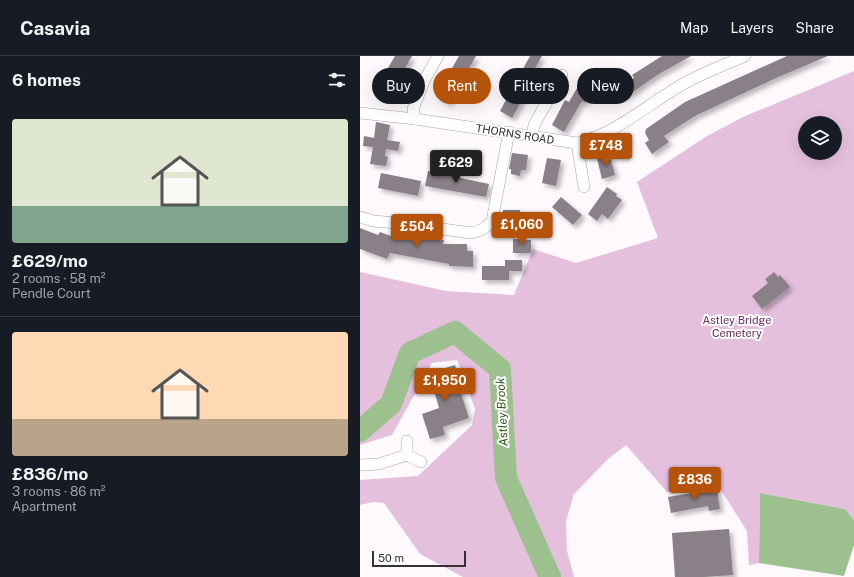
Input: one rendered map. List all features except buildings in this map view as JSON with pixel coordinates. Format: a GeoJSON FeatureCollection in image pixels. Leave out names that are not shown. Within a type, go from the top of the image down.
{"type":"FeatureCollection","features":[{"type":"Feature","properties":{"kind":"street"},"geometry":{"type":"LineString","coordinates":[[415,119],[413,109],[424,81],[438,56]]}},
{"type":"Feature","properties":{"kind":"street","name":"THORNS ROAD"},"geometry":{"type":"LineString","coordinates":[[360,113],[415,119],[577,143],[600,135],[695,78],[745,56]]}},
{"type":"Feature","properties":{"kind":"street"},"geometry":{"type":"LineString","coordinates":[[532,136],[534,125],[546,104]]}},
{"type":"Feature","properties":{"kind":"street"},"geometry":{"type":"LineString","coordinates":[[360,217],[373,221],[471,233],[481,230],[488,226],[492,221],[509,132]]}},
{"type":"Feature","properties":{"kind":"street"},"geometry":{"type":"LineString","coordinates":[[577,143],[584,187]]}},
{"type":"Feature","properties":{"kind":"street"},"geometry":{"type":"LineString","coordinates":[[407,441],[407,455]]}},
{"type":"Feature","properties":{"kind":"street"},"geometry":{"type":"LineString","coordinates":[[360,465],[379,464],[407,455],[421,462]]}},
{"type":"Feature","properties":{"kind":"green space","name":"Astley Bridge Cemetery"},"geometry":{"type":"Polygon","coordinates":[[[854,71],[854,520],[845,509],[760,493],[759,563],[749,565],[747,531],[719,487],[715,486],[667,492],[626,445],[607,460],[574,494],[566,521],[567,551],[574,577],[463,577],[420,554],[384,503],[373,502],[360,505],[360,480],[418,476],[472,425],[475,409],[457,360],[432,363],[392,435],[360,445],[360,272],[446,291],[514,295],[533,249],[576,263],[658,238],[637,182],[707,136],[743,117],[854,71]]]}},
{"type":"Feature","properties":{"kind":"shaded area"},"geometry":{"type":"Polygon","coordinates":[[[760,493],[845,509],[854,520],[854,545],[844,576],[759,563],[760,493]]]}},
{"type":"Feature","properties":{"kind":"waterway","name":"Astley Brook"},"geometry":{"type":"LineString","coordinates":[[360,431],[391,404],[410,353],[455,332],[500,369],[506,478],[550,577]]}}]}
